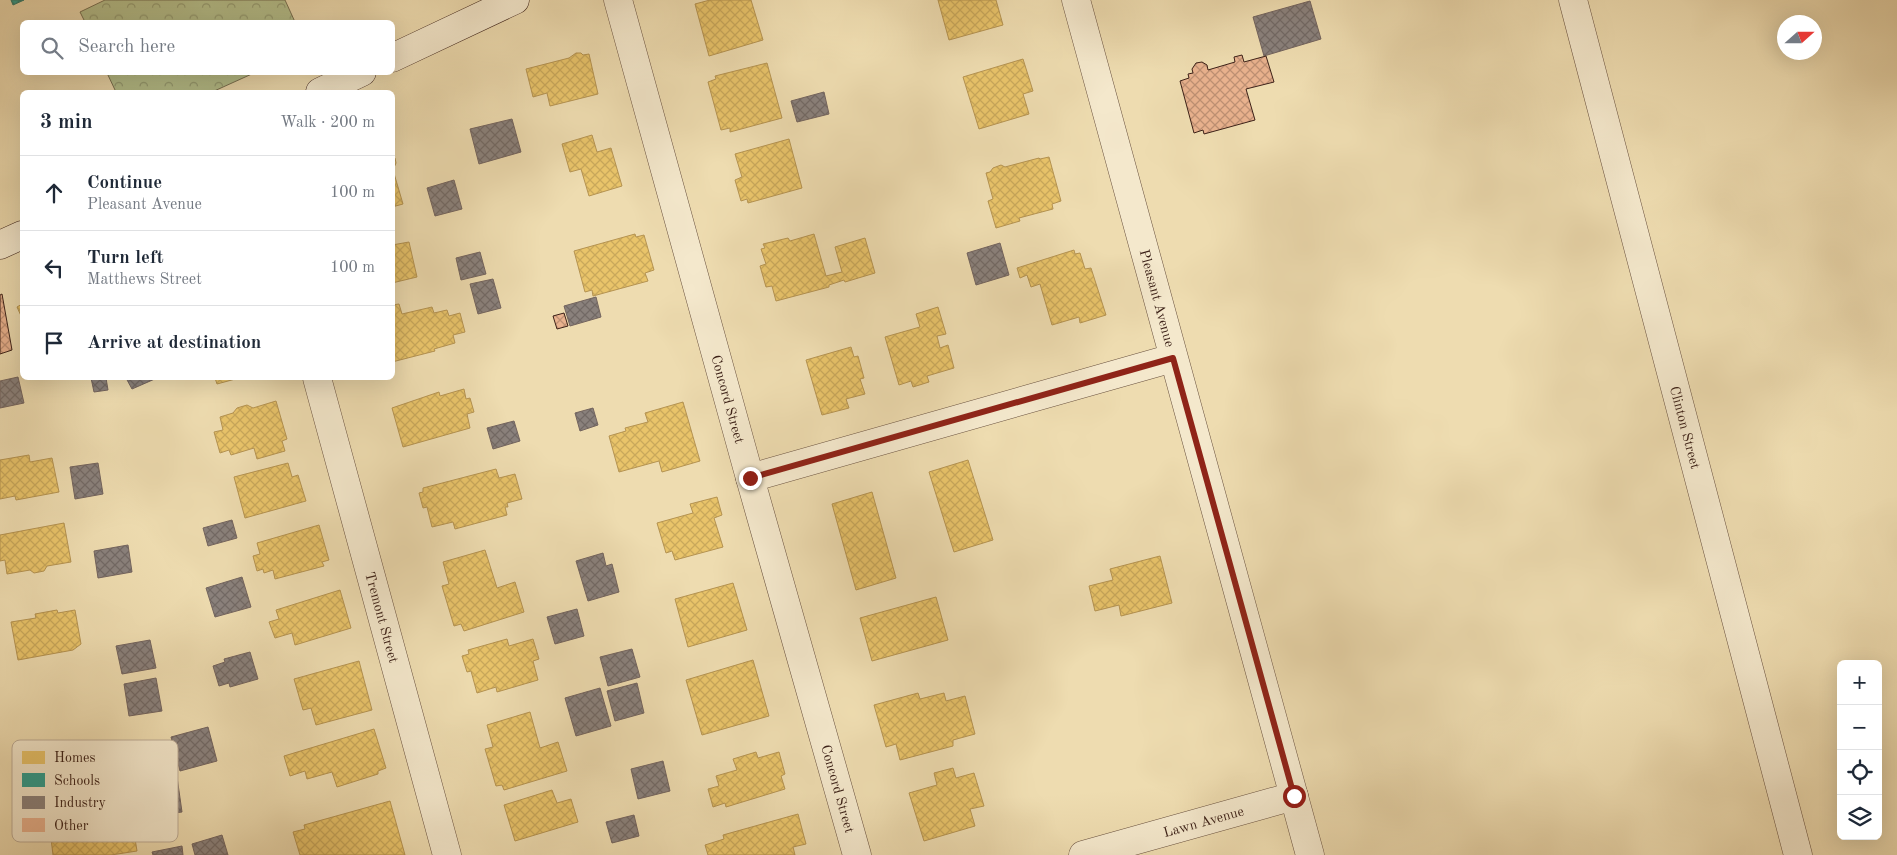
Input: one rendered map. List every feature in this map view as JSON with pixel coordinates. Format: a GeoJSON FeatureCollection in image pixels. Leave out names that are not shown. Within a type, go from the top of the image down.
{"type":"FeatureCollection","features":[{"type":"Feature","properties":{"kind":"street"},"geometry":{"type":"LineString","coordinates":[[395,57],[514,0]]}},
{"type":"Feature","properties":{"kind":"street","name":"Concord Street"},"geometry":{"type":"LineString","coordinates":[[618,0],[750,478],[857,855]]}},
{"type":"Feature","properties":{"kind":"street","name":"Pleasant Avenue"},"geometry":{"type":"LineString","coordinates":[[1076,0],[1310,855]]}},
{"type":"Feature","properties":{"kind":"street","name":"Clinton Street"},"geometry":{"type":"LineString","coordinates":[[1573,0],[1798,855]]}},
{"type":"Feature","properties":{"kind":"street"},"geometry":{"type":"LineString","coordinates":[[324,90],[356,75]]}},
{"type":"Feature","properties":{"kind":"street"},"geometry":{"type":"LineString","coordinates":[[0,246],[20,236]]}},
{"type":"Feature","properties":{"kind":"street"},"geometry":{"type":"LineString","coordinates":[[750,478],[1173,358]]}},
{"type":"Feature","properties":{"kind":"street","name":"Tremont Street"},"geometry":{"type":"LineString","coordinates":[[319,380],[447,855]]}},
{"type":"Feature","properties":{"kind":"street","name":"Lawn Avenue"},"geometry":{"type":"LineString","coordinates":[[1084,855],[1294,796]]}},
{"type":"Feature","properties":{"kind":"green space"},"geometry":{"type":"Polygon","coordinates":[[[105,0],[285,0],[294,20],[84,20],[80,12],[105,0]]]}},
{"type":"Feature","properties":{"kind":"green space"},"geometry":{"type":"Polygon","coordinates":[[[108,75],[250,75],[216,90],[115,90],[108,75]]]}},
{"type":"Feature","properties":{"kind":"building: Homes"},"geometry":{"type":"Polygon","coordinates":[[[710,0],[751,0],[763,40],[709,56],[695,4],[710,0]]]}},
{"type":"Feature","properties":{"kind":"building: Homes"},"geometry":{"type":"Polygon","coordinates":[[[938,0],[996,0],[1003,25],[949,40],[938,0]]]}},
{"type":"Feature","properties":{"kind":"building: Homes"},"geometry":{"type":"Polygon","coordinates":[[[576,53],[589,54],[598,94],[550,106],[547,93],[533,97],[526,69],[569,58],[576,53]]]}},
{"type":"Feature","properties":{"kind":"building: Homes"},"geometry":{"type":"Polygon","coordinates":[[[1023,59],[1033,91],[1023,94],[1029,114],[979,129],[963,77],[1023,59]]]}},
{"type":"Feature","properties":{"kind":"building: Homes"},"geometry":{"type":"Polygon","coordinates":[[[767,63],[782,118],[730,132],[730,128],[721,130],[708,82],[716,79],[715,76],[767,63]]]}},
{"type":"Feature","properties":{"kind":"building: Homes"},"geometry":{"type":"Polygon","coordinates":[[[592,135],[597,152],[611,148],[622,186],[589,196],[581,169],[570,172],[562,144],[592,135]]]}},
{"type":"Feature","properties":{"kind":"building: Homes"},"geometry":{"type":"Polygon","coordinates":[[[789,139],[802,188],[748,203],[747,199],[741,201],[735,180],[742,177],[735,154],[789,139]]]}},
{"type":"Feature","properties":{"kind":"building: Homes"},"geometry":{"type":"Polygon","coordinates":[[[1049,157],[1061,201],[1052,204],[1053,209],[1019,218],[1020,221],[996,228],[988,201],[993,199],[986,173],[1001,165],[1005,167],[1049,157]]]}},
{"type":"Feature","properties":{"kind":"building: Homes"},"geometry":{"type":"Polygon","coordinates":[[[395,177],[403,204],[395,206],[395,177]]]}},
{"type":"Feature","properties":{"kind":"building: Homes"},"geometry":{"type":"Polygon","coordinates":[[[635,234],[636,237],[644,235],[654,270],[645,273],[648,281],[593,296],[592,290],[585,292],[574,251],[635,234]]]}},
{"type":"Feature","properties":{"kind":"building: Homes"},"geometry":{"type":"Polygon","coordinates":[[[814,234],[826,276],[842,272],[835,247],[865,238],[875,273],[845,282],[844,280],[829,285],[829,287],[776,301],[772,286],[766,287],[760,266],[766,264],[761,249],[765,248],[763,244],[788,238],[790,241],[814,234]]]}},
{"type":"Feature","properties":{"kind":"building: Homes"},"geometry":{"type":"Polygon","coordinates":[[[409,242],[417,277],[395,282],[395,244],[409,242]]]}},
{"type":"Feature","properties":{"kind":"building: Homes"},"geometry":{"type":"Polygon","coordinates":[[[1074,250],[1075,254],[1080,253],[1085,269],[1091,268],[1106,315],[1080,323],[1079,317],[1052,325],[1040,284],[1031,287],[1027,275],[1020,278],[1017,268],[1074,250]]]}},
{"type":"Feature","properties":{"kind":"building: Homes"},"geometry":{"type":"Polygon","coordinates":[[[399,304],[402,314],[432,307],[434,313],[447,310],[449,316],[460,313],[465,332],[453,335],[455,343],[434,349],[435,351],[395,361],[395,305],[399,304]]]}},
{"type":"Feature","properties":{"kind":"building: Homes"},"geometry":{"type":"Polygon","coordinates":[[[938,307],[946,334],[937,336],[940,348],[948,345],[954,368],[927,376],[929,382],[913,387],[911,381],[899,385],[885,337],[920,327],[916,314],[938,307]]]}},
{"type":"Feature","properties":{"kind":"building: Homes"},"geometry":{"type":"Polygon","coordinates":[[[851,347],[854,357],[858,356],[864,378],[860,379],[865,394],[846,399],[849,408],[822,415],[806,360],[851,347]]]}},
{"type":"Feature","properties":{"kind":"building: Homes"},"geometry":{"type":"Polygon","coordinates":[[[216,380],[232,380],[217,384],[216,380]]]}},
{"type":"Feature","properties":{"kind":"building: Homes"},"geometry":{"type":"Polygon","coordinates":[[[464,389],[466,399],[470,398],[474,412],[467,414],[470,428],[403,447],[392,408],[439,392],[440,396],[464,389]]]}},
{"type":"Feature","properties":{"kind":"building: Homes"},"geometry":{"type":"Polygon","coordinates":[[[276,401],[287,439],[282,441],[285,451],[257,459],[254,448],[231,455],[229,450],[220,453],[214,432],[223,430],[220,417],[233,413],[237,408],[247,405],[253,408],[276,401]]]}},
{"type":"Feature","properties":{"kind":"building: Homes"},"geometry":{"type":"Polygon","coordinates":[[[683,402],[700,461],[662,472],[659,461],[619,472],[609,436],[626,431],[625,428],[648,422],[645,413],[683,402]]]}},
{"type":"Feature","properties":{"kind":"building: Homes"},"geometry":{"type":"Polygon","coordinates":[[[29,455],[30,462],[52,458],[59,492],[16,500],[15,496],[0,499],[0,460],[29,455]]]}},
{"type":"Feature","properties":{"kind":"building: Homes"},"geometry":{"type":"Polygon","coordinates":[[[968,460],[993,540],[954,552],[929,472],[968,460]]]}},
{"type":"Feature","properties":{"kind":"building: Homes"},"geometry":{"type":"Polygon","coordinates":[[[288,463],[292,477],[298,475],[306,501],[245,518],[234,477],[288,463]]]}},
{"type":"Feature","properties":{"kind":"building: Homes"},"geometry":{"type":"Polygon","coordinates":[[[496,469],[499,478],[515,474],[522,499],[507,503],[508,507],[505,507],[507,515],[455,529],[453,522],[432,527],[427,507],[423,508],[419,493],[423,492],[423,488],[496,469]]]}},
{"type":"Feature","properties":{"kind":"building: Homes"},"geometry":{"type":"Polygon","coordinates":[[[872,492],[896,578],[856,590],[832,504],[872,492]]]}},
{"type":"Feature","properties":{"kind":"building: Homes"},"geometry":{"type":"Polygon","coordinates":[[[717,497],[722,515],[714,518],[723,547],[675,560],[672,551],[666,553],[657,523],[693,513],[690,504],[717,497]]]}},
{"type":"Feature","properties":{"kind":"building: Homes"},"geometry":{"type":"Polygon","coordinates":[[[64,523],[71,562],[47,566],[44,571],[34,573],[30,570],[7,574],[5,560],[0,561],[0,535],[64,523]]]}},
{"type":"Feature","properties":{"kind":"building: Homes"},"geometry":{"type":"Polygon","coordinates":[[[319,525],[329,560],[322,562],[324,566],[275,579],[273,570],[264,573],[263,569],[257,571],[253,556],[260,554],[257,543],[319,525]]]}},
{"type":"Feature","properties":{"kind":"building: Homes"},"geometry":{"type":"Polygon","coordinates":[[[485,550],[497,588],[515,582],[524,612],[464,631],[461,624],[454,626],[442,586],[449,584],[443,562],[485,550]]]}},
{"type":"Feature","properties":{"kind":"building: Homes"},"geometry":{"type":"Polygon","coordinates":[[[1160,556],[1172,603],[1121,616],[1119,605],[1095,611],[1089,586],[1113,580],[1110,569],[1160,556]]]}},
{"type":"Feature","properties":{"kind":"building: Homes"},"geometry":{"type":"Polygon","coordinates":[[[733,583],[747,630],[688,647],[675,599],[733,583]]]}},
{"type":"Feature","properties":{"kind":"building: Homes"},"geometry":{"type":"Polygon","coordinates":[[[340,590],[351,628],[295,645],[292,633],[275,638],[269,622],[279,619],[276,610],[340,590]]]}},
{"type":"Feature","properties":{"kind":"building: Homes"},"geometry":{"type":"Polygon","coordinates":[[[936,597],[948,640],[872,661],[860,618],[936,597]]]}},
{"type":"Feature","properties":{"kind":"building: Homes"},"geometry":{"type":"Polygon","coordinates":[[[57,610],[58,613],[75,610],[81,644],[73,650],[18,660],[11,622],[36,618],[35,614],[57,610]]]}},
{"type":"Feature","properties":{"kind":"building: Homes"},"geometry":{"type":"Polygon","coordinates":[[[507,639],[509,646],[533,639],[539,659],[533,661],[538,680],[497,692],[496,687],[477,693],[471,671],[467,672],[462,656],[469,654],[468,650],[507,639]]]}},
{"type":"Feature","properties":{"kind":"building: Homes"},"geometry":{"type":"Polygon","coordinates":[[[753,660],[769,716],[702,735],[686,680],[753,660]]]}},
{"type":"Feature","properties":{"kind":"building: Homes"},"geometry":{"type":"Polygon","coordinates":[[[359,661],[372,710],[316,725],[311,708],[303,710],[294,679],[359,661]]]}},
{"type":"Feature","properties":{"kind":"building: Homes"},"geometry":{"type":"Polygon","coordinates":[[[918,693],[920,699],[944,693],[946,701],[965,696],[975,734],[953,740],[953,746],[900,760],[896,744],[886,747],[874,705],[918,693]]]}},
{"type":"Feature","properties":{"kind":"building: Homes"},"geometry":{"type":"Polygon","coordinates":[[[530,712],[540,748],[558,742],[567,771],[504,790],[502,785],[496,786],[485,749],[493,747],[487,725],[530,712]]]}},
{"type":"Feature","properties":{"kind":"building: Homes"},"geometry":{"type":"Polygon","coordinates":[[[374,729],[386,768],[378,771],[378,774],[337,787],[332,772],[307,779],[305,771],[290,776],[284,756],[374,729]]]}},
{"type":"Feature","properties":{"kind":"building: Homes"},"geometry":{"type":"Polygon","coordinates":[[[756,752],[758,758],[779,752],[785,774],[781,776],[785,789],[726,807],[725,803],[713,807],[708,789],[719,786],[716,776],[737,770],[733,759],[756,752]]]}},
{"type":"Feature","properties":{"kind":"building: Homes"},"geometry":{"type":"Polygon","coordinates":[[[953,768],[956,778],[974,773],[984,806],[970,809],[975,826],[924,841],[909,793],[937,785],[934,773],[953,768]]]}},
{"type":"Feature","properties":{"kind":"building: Homes"},"geometry":{"type":"Polygon","coordinates":[[[552,790],[557,803],[571,799],[578,822],[515,841],[504,805],[552,790]]]}},
{"type":"Feature","properties":{"kind":"building: Homes"},"geometry":{"type":"Polygon","coordinates":[[[390,801],[405,855],[300,855],[293,832],[305,829],[304,825],[390,801]]]}},
{"type":"Feature","properties":{"kind":"building: Homes"},"geometry":{"type":"Polygon","coordinates":[[[798,814],[806,844],[793,847],[795,855],[708,855],[705,845],[724,839],[723,835],[798,814]]]}},
{"type":"Feature","properties":{"kind":"building: Homes"},"geometry":{"type":"Polygon","coordinates":[[[51,842],[136,842],[137,851],[111,855],[53,855],[51,842]]]}},
{"type":"Feature","properties":{"kind":"building: Schools"},"geometry":{"type":"Polygon","coordinates":[[[11,0],[24,0],[13,5],[11,0]]]}},
{"type":"Feature","properties":{"kind":"building: Industry"},"geometry":{"type":"Polygon","coordinates":[[[1310,1],[1321,39],[1264,56],[1253,17],[1310,1]]]}},
{"type":"Feature","properties":{"kind":"building: Industry"},"geometry":{"type":"Polygon","coordinates":[[[824,92],[829,114],[797,122],[791,101],[824,92]]]}},
{"type":"Feature","properties":{"kind":"building: Industry"},"geometry":{"type":"Polygon","coordinates":[[[512,119],[521,152],[479,164],[470,129],[512,119]]]}},
{"type":"Feature","properties":{"kind":"building: Industry"},"geometry":{"type":"Polygon","coordinates":[[[454,180],[462,209],[435,216],[427,188],[454,180]]]}},
{"type":"Feature","properties":{"kind":"building: Industry"},"geometry":{"type":"Polygon","coordinates":[[[1000,243],[1009,275],[976,285],[967,253],[1000,243]]]}},
{"type":"Feature","properties":{"kind":"building: Industry"},"geometry":{"type":"Polygon","coordinates":[[[480,252],[486,274],[461,280],[456,258],[480,252]]]}},
{"type":"Feature","properties":{"kind":"building: Industry"},"geometry":{"type":"Polygon","coordinates":[[[493,279],[501,308],[478,314],[470,284],[493,279]]]}},
{"type":"Feature","properties":{"kind":"building: Industry"},"geometry":{"type":"Polygon","coordinates":[[[596,297],[601,317],[570,326],[564,306],[596,297]]]}},
{"type":"Feature","properties":{"kind":"building: Industry"},"geometry":{"type":"Polygon","coordinates":[[[18,377],[24,403],[0,408],[0,381],[18,377]]]}},
{"type":"Feature","properties":{"kind":"building: Industry"},"geometry":{"type":"Polygon","coordinates":[[[91,380],[106,380],[108,390],[94,392],[91,380]]]}},
{"type":"Feature","properties":{"kind":"building: Industry"},"geometry":{"type":"Polygon","coordinates":[[[127,380],[152,380],[132,389],[127,380]]]}},
{"type":"Feature","properties":{"kind":"building: Industry"},"geometry":{"type":"Polygon","coordinates":[[[593,408],[598,425],[580,431],[575,413],[593,408]]]}},
{"type":"Feature","properties":{"kind":"building: Industry"},"geometry":{"type":"Polygon","coordinates":[[[514,421],[520,441],[493,449],[487,428],[514,421]]]}},
{"type":"Feature","properties":{"kind":"building: Industry"},"geometry":{"type":"Polygon","coordinates":[[[98,463],[103,494],[75,499],[70,467],[98,463]]]}},
{"type":"Feature","properties":{"kind":"building: Industry"},"geometry":{"type":"Polygon","coordinates":[[[232,520],[237,538],[208,546],[203,528],[232,520]]]}},
{"type":"Feature","properties":{"kind":"building: Industry"},"geometry":{"type":"Polygon","coordinates":[[[128,545],[132,572],[98,578],[94,551],[128,545]]]}},
{"type":"Feature","properties":{"kind":"building: Industry"},"geometry":{"type":"Polygon","coordinates":[[[603,553],[606,566],[612,564],[619,592],[588,601],[576,561],[603,553]]]}},
{"type":"Feature","properties":{"kind":"building: Industry"},"geometry":{"type":"Polygon","coordinates":[[[242,577],[251,607],[215,617],[206,588],[242,577]]]}},
{"type":"Feature","properties":{"kind":"building: Industry"},"geometry":{"type":"Polygon","coordinates":[[[577,609],[584,636],[555,644],[547,617],[577,609]]]}},
{"type":"Feature","properties":{"kind":"building: Industry"},"geometry":{"type":"Polygon","coordinates":[[[150,640],[156,668],[122,674],[116,646],[150,640]]]}},
{"type":"Feature","properties":{"kind":"building: Industry"},"geometry":{"type":"Polygon","coordinates":[[[632,649],[640,677],[608,686],[600,657],[632,649]]]}},
{"type":"Feature","properties":{"kind":"building: Industry"},"geometry":{"type":"Polygon","coordinates":[[[250,652],[258,679],[230,687],[229,683],[219,686],[213,666],[225,662],[224,659],[250,652]]]}},
{"type":"Feature","properties":{"kind":"building: Industry"},"geometry":{"type":"Polygon","coordinates":[[[156,678],[162,711],[129,716],[124,684],[156,678]]]}},
{"type":"Feature","properties":{"kind":"building: Industry"},"geometry":{"type":"Polygon","coordinates":[[[637,683],[644,713],[615,721],[607,691],[637,683]]]}},
{"type":"Feature","properties":{"kind":"building: Industry"},"geometry":{"type":"Polygon","coordinates":[[[600,688],[611,726],[576,736],[565,698],[600,688]]]}},
{"type":"Feature","properties":{"kind":"building: Industry"},"geometry":{"type":"Polygon","coordinates":[[[208,727],[217,761],[180,771],[178,763],[178,740],[172,740],[171,737],[208,727]]]}},
{"type":"Feature","properties":{"kind":"building: Industry"},"geometry":{"type":"Polygon","coordinates":[[[663,761],[670,791],[638,799],[631,769],[663,761]]]}},
{"type":"Feature","properties":{"kind":"building: Industry"},"geometry":{"type":"Polygon","coordinates":[[[178,784],[182,812],[178,813],[178,784]]]}},
{"type":"Feature","properties":{"kind":"building: Industry"},"geometry":{"type":"Polygon","coordinates":[[[634,815],[639,836],[612,843],[606,822],[634,815]]]}},
{"type":"Feature","properties":{"kind":"building: Industry"},"geometry":{"type":"Polygon","coordinates":[[[222,835],[228,855],[195,855],[192,844],[222,835]]]}},
{"type":"Feature","properties":{"kind":"building: Industry"},"geometry":{"type":"Polygon","coordinates":[[[182,846],[183,855],[153,855],[152,852],[182,846]]]}},
{"type":"Feature","properties":{"kind":"building: Other"},"geometry":{"type":"Polygon","coordinates":[[[1242,55],[1244,62],[1266,56],[1274,82],[1246,89],[1255,120],[1204,134],[1203,130],[1194,133],[1180,81],[1189,78],[1188,74],[1193,73],[1192,69],[1196,63],[1202,62],[1207,65],[1208,70],[1235,62],[1234,57],[1242,55]]]}},
{"type":"Feature","properties":{"kind":"building: Other"},"geometry":{"type":"Polygon","coordinates":[[[2,294],[12,350],[0,354],[0,295],[2,294]]]}},
{"type":"Feature","properties":{"kind":"building: Other"},"geometry":{"type":"Polygon","coordinates":[[[564,313],[568,326],[557,329],[553,316],[564,313]]]}},
{"type":"Feature","properties":{"kind":"route"},"geometry":{"type":"LineString","coordinates":[[750,478],[1173,358],[1294,796]]}}]}
